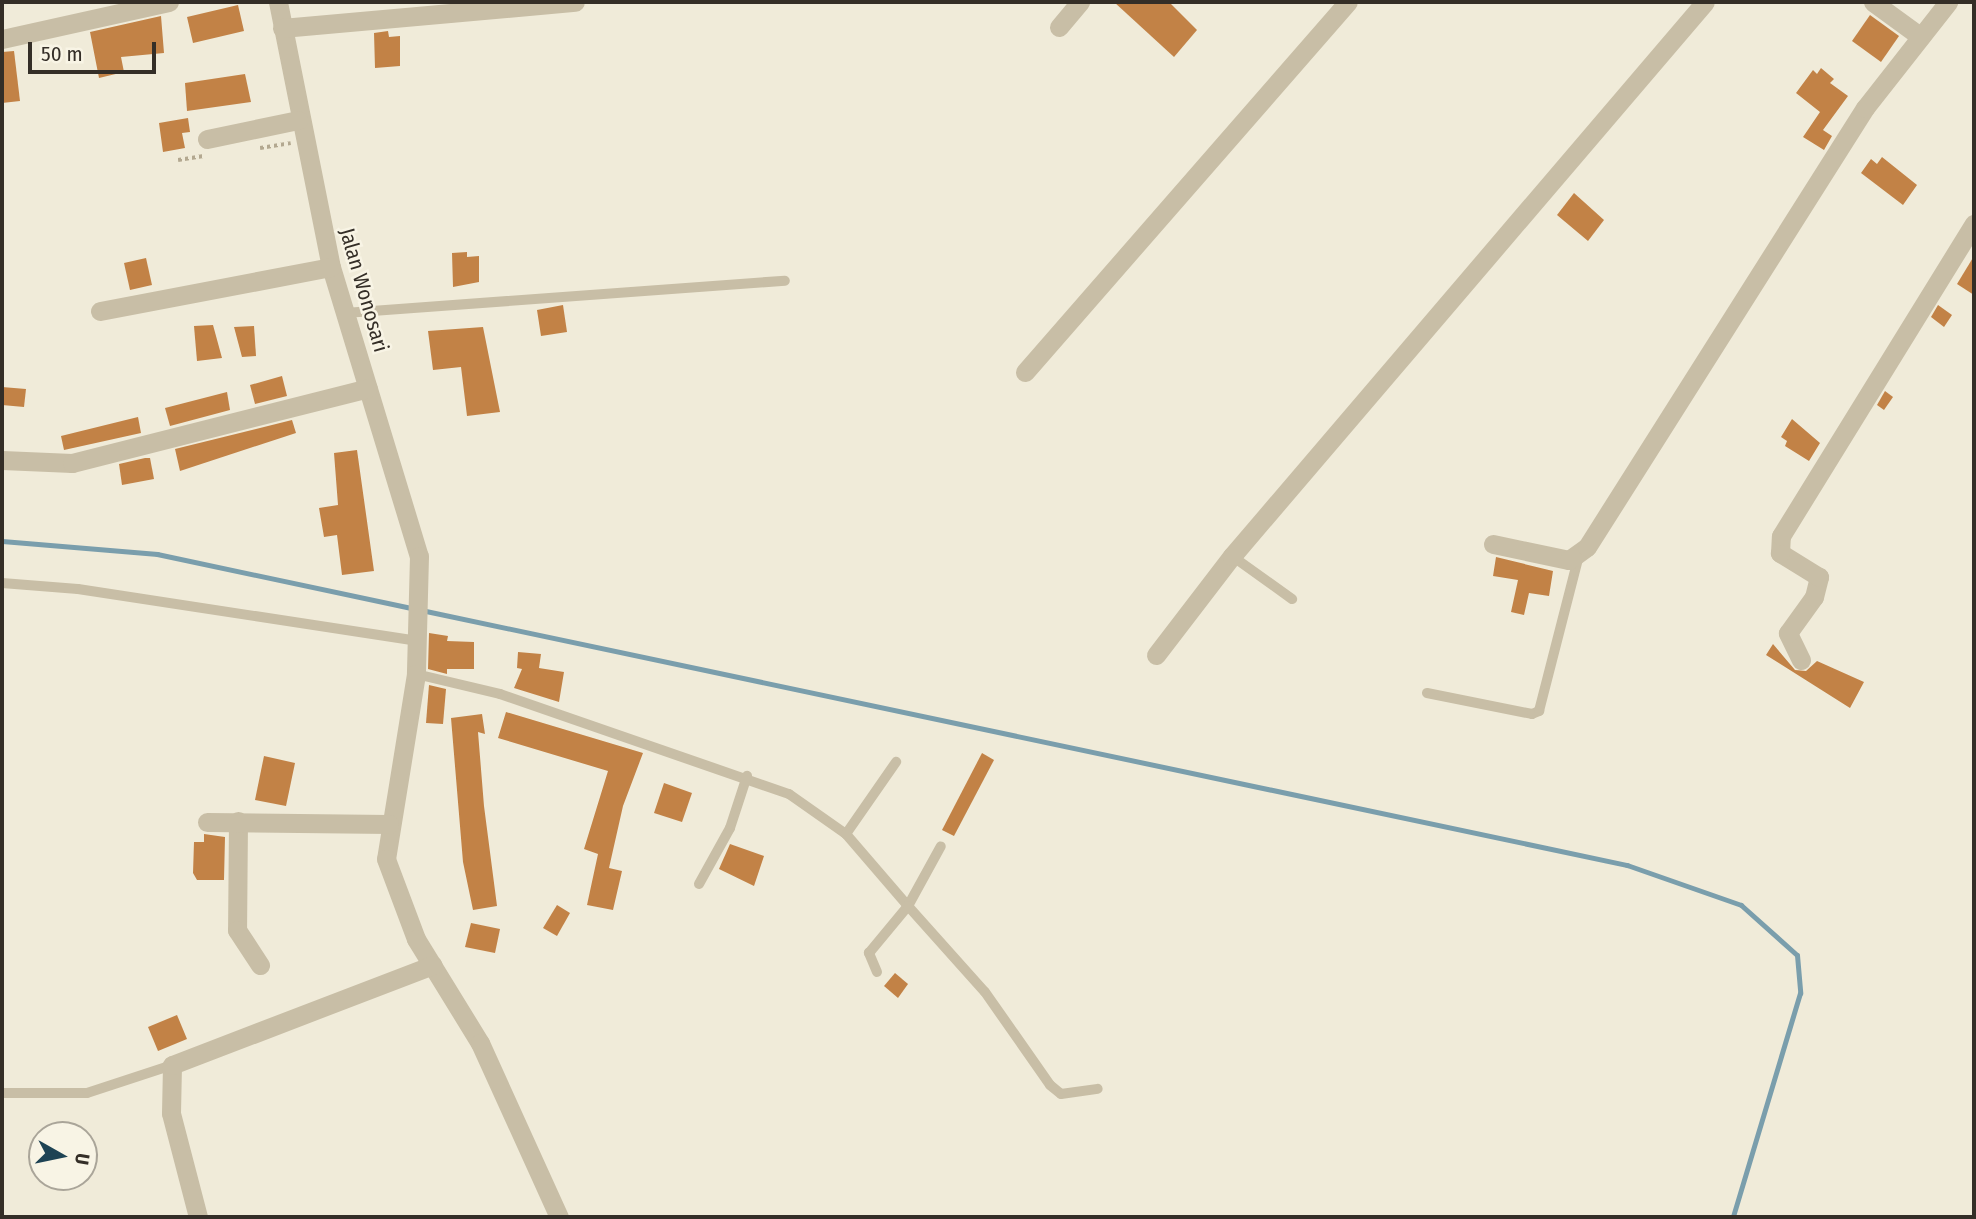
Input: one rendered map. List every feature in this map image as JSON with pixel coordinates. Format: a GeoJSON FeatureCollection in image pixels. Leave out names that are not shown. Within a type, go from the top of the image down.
{"type":"FeatureCollection","features":[{"type":"Feature","properties":{"kind":"street"},"geometry":{"type":"LineString","coordinates":[[2,39],[169,2]]}},
{"type":"Feature","properties":{"kind":"street","name":"Jalan Wonosari"},"geometry":{"type":"LineString","coordinates":[[278,2],[298,120],[331,267],[412,523],[421,586],[416,674],[388,824],[386,859],[397,897],[432,965],[480,1043],[559,1217]]}},
{"type":"Feature","properties":{"kind":"street"},"geometry":{"type":"LineString","coordinates":[[282,28],[575,2]]}},
{"type":"Feature","properties":{"kind":"street"},"geometry":{"type":"LineString","coordinates":[[1059,27],[1080,2]]}},
{"type":"Feature","properties":{"kind":"street"},"geometry":{"type":"LineString","coordinates":[[1025,372],[1349,2]]}},
{"type":"Feature","properties":{"kind":"street"},"geometry":{"type":"LineString","coordinates":[[1156,654],[1232,556],[1705,2]]}},
{"type":"Feature","properties":{"kind":"street"},"geometry":{"type":"LineString","coordinates":[[1873,2],[1920,37]]}},
{"type":"Feature","properties":{"kind":"street"},"geometry":{"type":"LineString","coordinates":[[1493,544],[1569,561],[1579,555],[1865,108],[1948,2]]}},
{"type":"Feature","properties":{"kind":"street"},"geometry":{"type":"LineString","coordinates":[[207,139],[298,120]]}},
{"type":"Feature","properties":{"kind":"street"},"geometry":{"type":"LineString","coordinates":[[1801,660],[1788,633],[1814,597],[1819,577],[1780,553],[1781,536],[1974,224]]}},
{"type":"Feature","properties":{"kind":"street"},"geometry":{"type":"LineString","coordinates":[[100,311],[331,267]]}},
{"type":"Feature","properties":{"kind":"street"},"geometry":{"type":"LineString","coordinates":[[2,460],[72,463],[368,388]]}},
{"type":"Feature","properties":{"kind":"street"},"geometry":{"type":"LineString","coordinates":[[238,821],[236,930],[260,965]]}},
{"type":"Feature","properties":{"kind":"street"},"geometry":{"type":"LineString","coordinates":[[207,822],[388,824]]}},
{"type":"Feature","properties":{"kind":"street"},"geometry":{"type":"LineString","coordinates":[[198,1217],[172,1113],[172,1065],[432,965]]}},
{"type":"Feature","properties":{"kind":"lane"},"geometry":{"type":"LineString","coordinates":[[345,313],[785,281]]}},
{"type":"Feature","properties":{"kind":"lane"},"geometry":{"type":"LineString","coordinates":[[1427,693],[1532,714],[1539,711],[1579,555]]}},
{"type":"Feature","properties":{"kind":"lane"},"geometry":{"type":"LineString","coordinates":[[1232,556],[1292,599]]}},
{"type":"Feature","properties":{"kind":"lane"},"geometry":{"type":"LineString","coordinates":[[2,583],[78,589],[418,637]]}},
{"type":"Feature","properties":{"kind":"lane"},"geometry":{"type":"LineString","coordinates":[[416,674],[454,680],[747,776],[808,804],[846,834],[985,992],[1050,1085],[1061,1094],[1098,1088]]}},
{"type":"Feature","properties":{"kind":"lane"},"geometry":{"type":"LineString","coordinates":[[846,834],[896,762]]}},
{"type":"Feature","properties":{"kind":"lane"},"geometry":{"type":"LineString","coordinates":[[699,884],[730,828],[747,776]]}},
{"type":"Feature","properties":{"kind":"lane"},"geometry":{"type":"LineString","coordinates":[[877,972],[869,953],[908,905],[941,846]]}},
{"type":"Feature","properties":{"kind":"lane"},"geometry":{"type":"LineString","coordinates":[[2,1093],[87,1093],[172,1065]]}},
{"type":"Feature","properties":{"kind":"building"},"geometry":{"type":"Polygon","coordinates":[[[1114,2],[1169,2],[1197,30],[1174,57],[1114,2]]]}},
{"type":"Feature","properties":{"kind":"building"},"geometry":{"type":"Polygon","coordinates":[[[238,5],[244,31],[193,43],[187,17],[238,5]]]}},
{"type":"Feature","properties":{"kind":"building"},"geometry":{"type":"Polygon","coordinates":[[[1870,15],[1899,36],[1881,62],[1852,41],[1870,15]]]}},
{"type":"Feature","properties":{"kind":"building"},"geometry":{"type":"Polygon","coordinates":[[[161,16],[164,53],[121,57],[124,72],[99,78],[90,32],[161,16]]]}},
{"type":"Feature","properties":{"kind":"building"},"geometry":{"type":"Polygon","coordinates":[[[388,31],[389,37],[400,36],[400,66],[375,68],[374,33],[388,31]]]}},
{"type":"Feature","properties":{"kind":"building"},"geometry":{"type":"Polygon","coordinates":[[[14,51],[20,101],[2,103],[2,52],[14,51]]]}},
{"type":"Feature","properties":{"kind":"building"},"geometry":{"type":"Polygon","coordinates":[[[1821,68],[1834,79],[1830,83],[1848,96],[1823,130],[1832,136],[1824,150],[1803,137],[1820,112],[1796,93],[1813,70],[1817,74],[1821,68]]]}},
{"type":"Feature","properties":{"kind":"building"},"geometry":{"type":"Polygon","coordinates":[[[245,74],[251,102],[187,111],[185,83],[245,74]]]}},
{"type":"Feature","properties":{"kind":"building"},"geometry":{"type":"Polygon","coordinates":[[[188,118],[190,132],[182,133],[185,148],[163,152],[159,123],[188,118]]]}},
{"type":"Feature","properties":{"kind":"building"},"geometry":{"type":"Polygon","coordinates":[[[1882,157],[1917,185],[1903,205],[1861,173],[1871,159],[1877,164],[1882,157]]]}},
{"type":"Feature","properties":{"kind":"building"},"geometry":{"type":"Polygon","coordinates":[[[1574,193],[1604,220],[1588,241],[1557,215],[1574,193]]]}},
{"type":"Feature","properties":{"kind":"building"},"geometry":{"type":"Polygon","coordinates":[[[467,252],[467,257],[479,256],[479,282],[453,287],[452,253],[467,252]]]}},
{"type":"Feature","properties":{"kind":"building"},"geometry":{"type":"Polygon","coordinates":[[[1974,256],[1974,295],[1957,284],[1974,256]]]}},
{"type":"Feature","properties":{"kind":"building"},"geometry":{"type":"Polygon","coordinates":[[[146,258],[152,285],[130,290],[124,263],[146,258]]]}},
{"type":"Feature","properties":{"kind":"building"},"geometry":{"type":"Polygon","coordinates":[[[563,305],[567,332],[541,336],[537,310],[563,305]]]}},
{"type":"Feature","properties":{"kind":"building"},"geometry":{"type":"Polygon","coordinates":[[[1938,305],[1952,315],[1944,327],[1931,317],[1938,305]]]}},
{"type":"Feature","properties":{"kind":"building"},"geometry":{"type":"Polygon","coordinates":[[[213,325],[222,358],[197,361],[194,326],[213,325]]]}},
{"type":"Feature","properties":{"kind":"building"},"geometry":{"type":"Polygon","coordinates":[[[254,326],[256,356],[242,357],[234,327],[254,326]]]}},
{"type":"Feature","properties":{"kind":"building"},"geometry":{"type":"Polygon","coordinates":[[[483,327],[500,412],[467,416],[461,367],[433,370],[428,331],[483,327]]]}},
{"type":"Feature","properties":{"kind":"building"},"geometry":{"type":"Polygon","coordinates":[[[282,376],[287,396],[255,404],[250,385],[282,376]]]}},
{"type":"Feature","properties":{"kind":"building"},"geometry":{"type":"Polygon","coordinates":[[[2,387],[26,389],[24,407],[2,405],[2,387]]]}},
{"type":"Feature","properties":{"kind":"building"},"geometry":{"type":"Polygon","coordinates":[[[1885,391],[1893,397],[1884,410],[1877,405],[1885,391]]]}},
{"type":"Feature","properties":{"kind":"building"},"geometry":{"type":"Polygon","coordinates":[[[227,392],[230,410],[170,426],[165,408],[227,392]]]}},
{"type":"Feature","properties":{"kind":"building"},"geometry":{"type":"Polygon","coordinates":[[[138,417],[141,433],[64,450],[61,436],[138,417]]]}},
{"type":"Feature","properties":{"kind":"building"},"geometry":{"type":"Polygon","coordinates":[[[1792,419],[1820,443],[1809,461],[1785,446],[1787,441],[1781,437],[1792,419]]]}},
{"type":"Feature","properties":{"kind":"building"},"geometry":{"type":"Polygon","coordinates":[[[292,420],[296,433],[180,471],[175,449],[292,420]]]}},
{"type":"Feature","properties":{"kind":"building"},"geometry":{"type":"Polygon","coordinates":[[[357,450],[374,571],[342,575],[337,535],[324,537],[319,508],[338,505],[334,453],[357,450]]]}},
{"type":"Feature","properties":{"kind":"building"},"geometry":{"type":"Polygon","coordinates":[[[150,458],[154,479],[122,485],[119,464],[150,458]]]}},
{"type":"Feature","properties":{"kind":"building"},"geometry":{"type":"Polygon","coordinates":[[[1496,557],[1553,571],[1549,596],[1529,593],[1524,615],[1511,612],[1518,580],[1493,576],[1496,557]]]}},
{"type":"Feature","properties":{"kind":"building"},"geometry":{"type":"Polygon","coordinates":[[[429,633],[448,636],[447,641],[474,642],[474,669],[447,669],[447,674],[428,669],[429,633]]]}},
{"type":"Feature","properties":{"kind":"building"},"geometry":{"type":"Polygon","coordinates":[[[1773,644],[1795,670],[1806,671],[1817,661],[1864,682],[1850,708],[1766,655],[1773,644]]]}},
{"type":"Feature","properties":{"kind":"building"},"geometry":{"type":"Polygon","coordinates":[[[518,652],[541,654],[539,668],[564,672],[559,702],[514,688],[522,669],[517,668],[518,652]]]}},
{"type":"Feature","properties":{"kind":"building"},"geometry":{"type":"Polygon","coordinates":[[[429,685],[446,689],[443,724],[426,723],[429,685]]]}},
{"type":"Feature","properties":{"kind":"building"},"geometry":{"type":"Polygon","coordinates":[[[506,712],[643,753],[623,806],[609,868],[622,871],[613,910],[587,905],[598,854],[584,849],[608,771],[498,738],[506,712]]]}},
{"type":"Feature","properties":{"kind":"building"},"geometry":{"type":"Polygon","coordinates":[[[482,714],[485,734],[478,732],[497,906],[473,910],[463,862],[451,718],[482,714]]]}},
{"type":"Feature","properties":{"kind":"building"},"geometry":{"type":"Polygon","coordinates":[[[982,753],[994,760],[954,836],[942,830],[982,753]]]}},
{"type":"Feature","properties":{"kind":"building"},"geometry":{"type":"Polygon","coordinates":[[[264,756],[295,763],[286,806],[255,800],[264,756]]]}},
{"type":"Feature","properties":{"kind":"building"},"geometry":{"type":"Polygon","coordinates":[[[664,783],[692,793],[682,822],[654,813],[664,783]]]}},
{"type":"Feature","properties":{"kind":"building"},"geometry":{"type":"Polygon","coordinates":[[[204,834],[225,837],[224,880],[197,880],[193,873],[194,842],[204,842],[204,834]]]}},
{"type":"Feature","properties":{"kind":"building"},"geometry":{"type":"Polygon","coordinates":[[[730,844],[764,856],[754,886],[719,869],[730,844]]]}},
{"type":"Feature","properties":{"kind":"building"},"geometry":{"type":"Polygon","coordinates":[[[557,905],[570,913],[557,936],[543,928],[557,905]]]}},
{"type":"Feature","properties":{"kind":"building"},"geometry":{"type":"Polygon","coordinates":[[[471,923],[500,929],[495,953],[465,947],[471,923]]]}},
{"type":"Feature","properties":{"kind":"building"},"geometry":{"type":"Polygon","coordinates":[[[895,973],[908,984],[898,998],[884,986],[895,973]]]}},
{"type":"Feature","properties":{"kind":"building"},"geometry":{"type":"Polygon","coordinates":[[[177,1015],[187,1039],[158,1051],[148,1027],[177,1015]]]}},
{"type":"Feature","properties":{"kind":"waterway"},"geometry":{"type":"LineString","coordinates":[[2,541],[157,554],[412,608]]}},
{"type":"Feature","properties":{"kind":"waterway"},"geometry":{"type":"LineString","coordinates":[[421,610],[1627,865],[1741,905],[1797,955],[1800,993],[1733,1217]]}}]}
